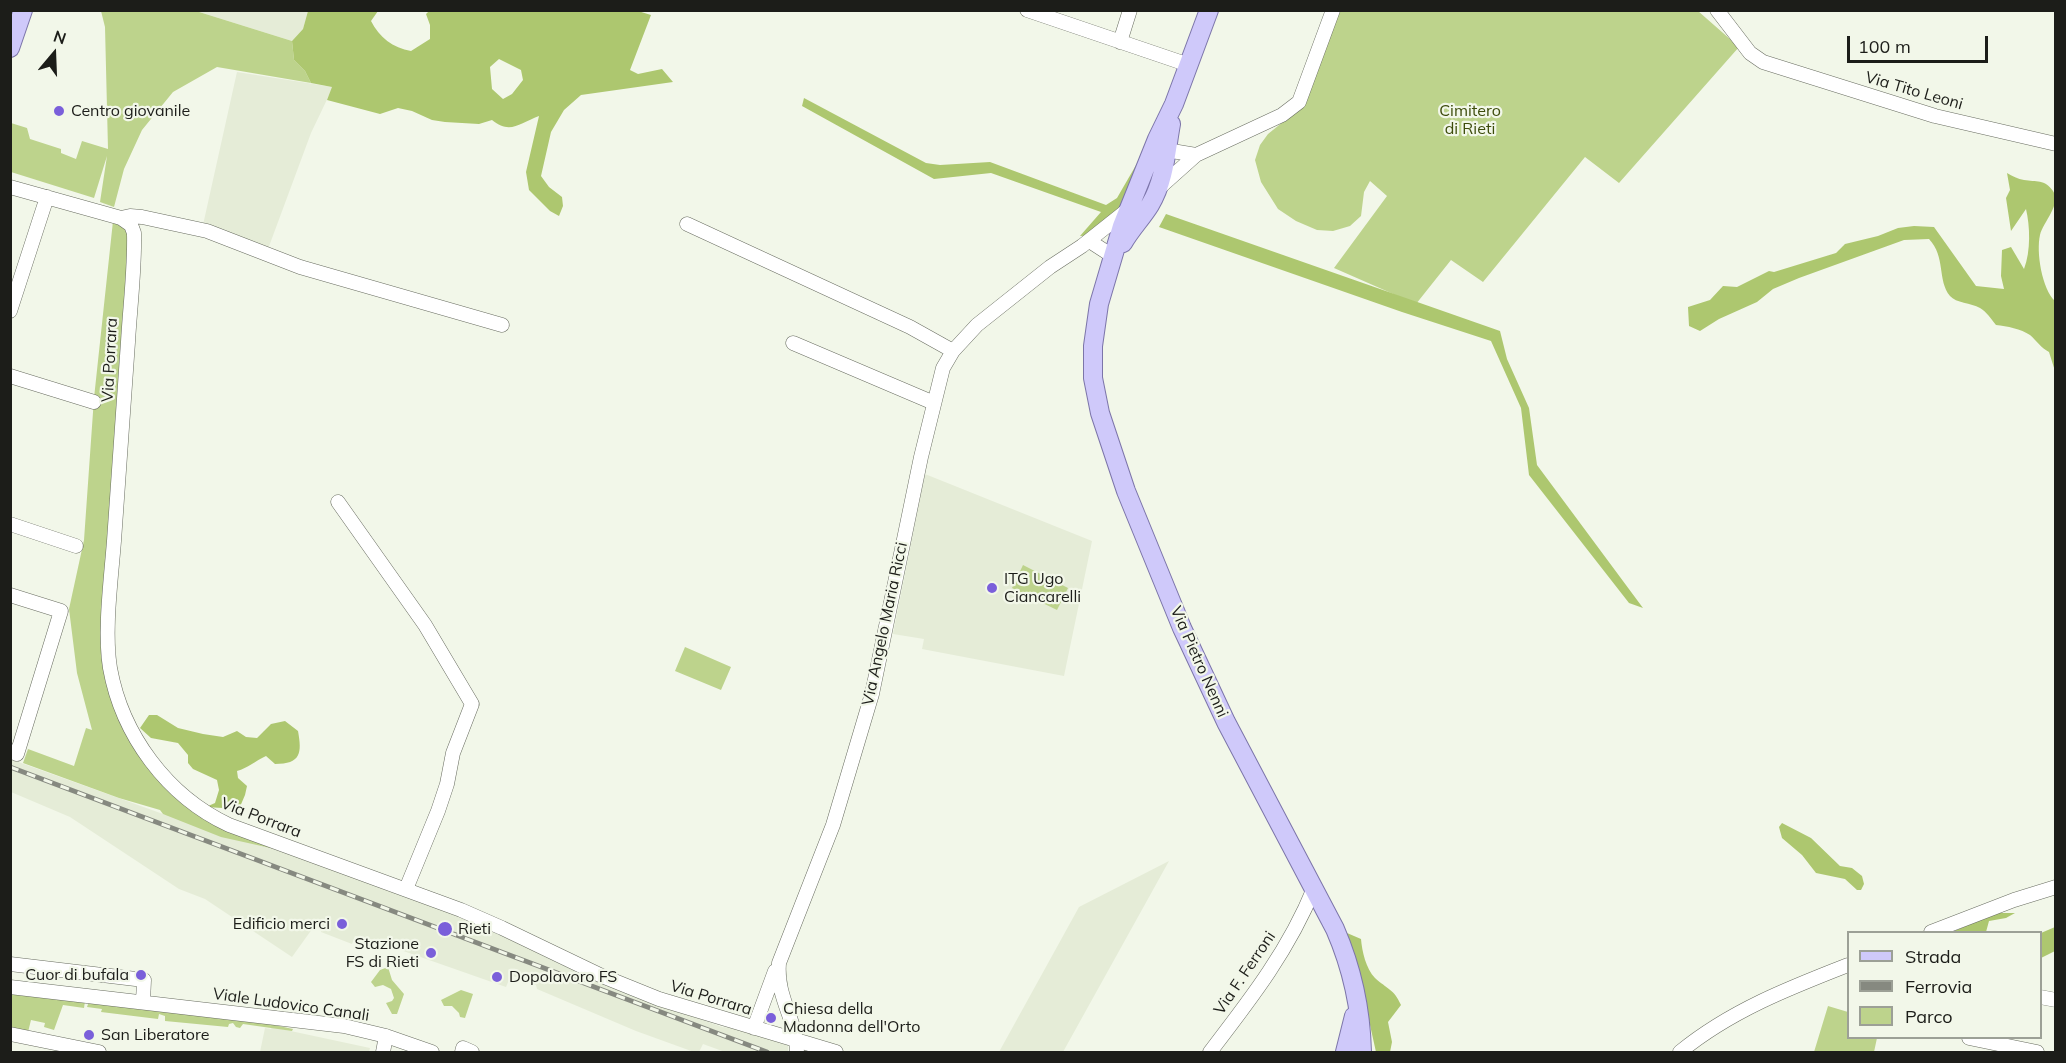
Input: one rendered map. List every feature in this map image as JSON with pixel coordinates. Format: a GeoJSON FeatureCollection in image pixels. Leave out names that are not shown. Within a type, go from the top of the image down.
{"type":"FeatureCollection","features":[{"type":"Feature","properties":{"kind":"main road"},"geometry":{"type":"LineString","coordinates":[[10,48],[22,10]]}},
{"type":"Feature","properties":{"kind":"main road","name":"Via Angelo Maria Ricci"},"geometry":{"type":"LineString","coordinates":[[1122,238],[1154,197],[1160,149],[1209,10]]}},
{"type":"Feature","properties":{"kind":"main road","name":"Via Angelo Maria Ricci"},"geometry":{"type":"LineString","coordinates":[[1114,257],[1140,181],[1160,149]]}},
{"type":"Feature","properties":{"kind":"main road","name":"Via Pietro Nenni"},"geometry":{"type":"LineString","coordinates":[[1114,257],[1099,304],[1093,346],[1093,378],[1100,413],[1126,491],[1182,628],[1226,722],[1328,914],[1346,953],[1357,1003],[1363,1047]]}},
{"type":"Feature","properties":{"kind":"main road"},"geometry":{"type":"LineString","coordinates":[[1345,1053],[1357,1003]]}},
{"type":"Feature","properties":{"kind":"street"},"geometry":{"type":"LineString","coordinates":[[1027,10],[1061,16],[1120,42],[1189,65]]}},
{"type":"Feature","properties":{"kind":"street"},"geometry":{"type":"LineString","coordinates":[[1120,42],[1130,10]]}},
{"type":"Feature","properties":{"kind":"street"},"geometry":{"type":"LineString","coordinates":[[1131,203],[1154,197],[1196,155],[1282,115],[1299,102],[1333,10]]}},
{"type":"Feature","properties":{"kind":"street","name":"Via Tito Leoni"},"geometry":{"type":"LineString","coordinates":[[1717,10],[1750,53],[1763,62],[1935,116],[2055,144]]}},
{"type":"Feature","properties":{"kind":"street"},"geometry":{"type":"LineString","coordinates":[[1160,149],[1196,155]]}},
{"type":"Feature","properties":{"kind":"street"},"geometry":{"type":"LineString","coordinates":[[1140,181],[1154,197]]}},
{"type":"Feature","properties":{"kind":"street"},"geometry":{"type":"LineString","coordinates":[[10,187],[121,218],[142,217],[207,231],[300,267],[502,325]]}},
{"type":"Feature","properties":{"kind":"street"},"geometry":{"type":"LineString","coordinates":[[10,311],[47,197]]}},
{"type":"Feature","properties":{"kind":"street","name":"Via Angelo Maria Ricci"},"geometry":{"type":"LineString","coordinates":[[797,1047],[780,993],[779,963],[833,825],[872,694],[899,560],[943,368],[953,351],[977,325],[1050,267],[1088,245],[1122,215],[1131,203]]}},
{"type":"Feature","properties":{"kind":"street","name":"Via Porrara"},"geometry":{"type":"LineString","coordinates":[[121,218],[131,225],[135,237],[109,635],[110,666],[125,719],[150,760],[173,786],[198,808],[229,825],[406,889],[502,928],[593,972],[648,995],[754,1028],[797,1047],[836,1053]]}},
{"type":"Feature","properties":{"kind":"street"},"geometry":{"type":"LineString","coordinates":[[687,224],[900,323],[953,351]]}},
{"type":"Feature","properties":{"kind":"street","name":"Via Angelo Maria Ricci"},"geometry":{"type":"LineString","coordinates":[[1088,245],[1122,238]]}},
{"type":"Feature","properties":{"kind":"street"},"geometry":{"type":"LineString","coordinates":[[1088,245],[1114,257]]}},
{"type":"Feature","properties":{"kind":"street"},"geometry":{"type":"LineString","coordinates":[[793,342],[934,403]]}},
{"type":"Feature","properties":{"kind":"street"},"geometry":{"type":"LineString","coordinates":[[10,375],[94,402]]}},
{"type":"Feature","properties":{"kind":"street"},"geometry":{"type":"LineString","coordinates":[[338,502],[425,625],[472,704],[453,753],[447,784],[438,811],[406,889]]}},
{"type":"Feature","properties":{"kind":"street"},"geometry":{"type":"LineString","coordinates":[[10,524],[76,546]]}},
{"type":"Feature","properties":{"kind":"street"},"geometry":{"type":"LineString","coordinates":[[10,595],[61,611],[17,754],[10,751]]}},
{"type":"Feature","properties":{"kind":"street"},"geometry":{"type":"LineString","coordinates":[[1936,931],[2014,900],[2055,887]]}},
{"type":"Feature","properties":{"kind":"street","name":"Via F. Ferroni"},"geometry":{"type":"LineString","coordinates":[[1210,1053],[1269,974],[1305,911],[1314,888]]}},
{"type":"Feature","properties":{"kind":"street"},"geometry":{"type":"LineString","coordinates":[[1305,911],[1320,910],[1328,914]]}},
{"type":"Feature","properties":{"kind":"street"},"geometry":{"type":"LineString","coordinates":[[754,1028],[779,963]]}},
{"type":"Feature","properties":{"kind":"street"},"geometry":{"type":"LineString","coordinates":[[10,964],[144,980],[143,1002]]}},
{"type":"Feature","properties":{"kind":"street"},"geometry":{"type":"LineString","coordinates":[[1680,1053],[1713,1028],[1749,1007],[1781,991],[1847,965]]}},
{"type":"Feature","properties":{"kind":"street"},"geometry":{"type":"LineString","coordinates":[[67,993],[70,972]]}},
{"type":"Feature","properties":{"kind":"street"},"geometry":{"type":"LineString","coordinates":[[105,997],[107,976]]}},
{"type":"Feature","properties":{"kind":"street","name":"Viale Ludovico Canali"},"geometry":{"type":"LineString","coordinates":[[10,987],[344,1026],[386,1036],[432,1053]]}},
{"type":"Feature","properties":{"kind":"street"},"geometry":{"type":"LineString","coordinates":[[10,1034],[99,1053]]}},
{"type":"Feature","properties":{"kind":"street"},"geometry":{"type":"LineString","coordinates":[[383,1053],[386,1036]]}},
{"type":"Feature","properties":{"kind":"street"},"geometry":{"type":"LineString","coordinates":[[1980,1039],[2013,1042],[2037,1053]]}},
{"type":"Feature","properties":{"kind":"shaded area"},"geometry":{"type":"Polygon","coordinates":[[[196,11],[308,11],[303,29],[292,41],[196,11]]]}},
{"type":"Feature","properties":{"kind":"shaded area"},"geometry":{"type":"Polygon","coordinates":[[[237,72],[333,87],[311,133],[268,249],[203,225],[237,72]]]}},
{"type":"Feature","properties":{"kind":"shaded area","name":"ITG Ugo Ciancarelli"},"geometry":{"type":"Polygon","coordinates":[[[925,474],[1092,541],[1064,676],[922,649],[924,639],[893,634],[925,474]]]}},
{"type":"Feature","properties":{"kind":"shaded area"},"geometry":{"type":"Polygon","coordinates":[[[10,759],[163,814],[219,826],[447,909],[591,979],[722,1027],[737,1029],[788,1045],[788,1052],[725,1052],[703,1044],[699,1052],[694,1052],[636,1031],[537,989],[536,985],[511,975],[506,987],[372,940],[368,945],[360,942],[361,938],[355,936],[352,944],[321,932],[322,928],[315,925],[292,957],[205,899],[179,889],[70,817],[11,792],[10,759]]]}},
{"type":"Feature","properties":{"kind":"shaded area"},"geometry":{"type":"Polygon","coordinates":[[[1169,861],[1063,1052],[999,1052],[1079,907],[1169,861]]]}},
{"type":"Feature","properties":{"kind":"shaded area"},"geometry":{"type":"Polygon","coordinates":[[[272,1027],[370,1048],[369,1052],[260,1052],[265,1028],[271,1029],[272,1027]]]}},
{"type":"Feature","properties":{"kind":"green space"},"geometry":{"type":"Polygon","coordinates":[[[101,11],[196,11],[292,41],[294,60],[305,71],[311,83],[217,67],[173,92],[142,130],[124,169],[114,207],[100,202],[107,156],[94,198],[11,172],[11,123],[27,128],[30,139],[61,149],[61,153],[76,159],[82,141],[108,149],[105,27],[101,11]]]}},
{"type":"Feature","properties":{"kind":"green space"},"geometry":{"type":"Polygon","coordinates":[[[308,11],[378,11],[371,21],[378,32],[387,41],[411,51],[430,39],[430,25],[426,14],[429,11],[638,11],[651,15],[630,70],[638,74],[662,69],[673,82],[581,95],[564,110],[551,132],[541,176],[549,187],[562,197],[563,206],[559,216],[550,211],[529,190],[526,172],[539,116],[515,126],[504,127],[492,120],[479,124],[432,120],[412,111],[398,108],[380,114],[327,100],[332,87],[311,83],[305,71],[294,60],[292,41],[303,29],[308,11]],[[499,59],[490,67],[492,89],[503,99],[512,94],[523,80],[521,70],[499,59]]]}},
{"type":"Feature","properties":{"kind":"green space","name":"Cimitero di Rieti"},"geometry":{"type":"Polygon","coordinates":[[[1340,11],[1698,11],[1739,47],[1619,183],[1585,157],[1483,282],[1451,260],[1416,304],[1334,268],[1387,196],[1370,181],[1364,192],[1361,216],[1350,226],[1333,231],[1317,230],[1296,221],[1278,209],[1261,182],[1255,160],[1260,145],[1268,134],[1299,109],[1307,97],[1340,11]]]}},
{"type":"Feature","properties":{"kind":"green space"},"geometry":{"type":"Polygon","coordinates":[[[804,98],[926,163],[940,165],[990,162],[1106,205],[1117,198],[1143,153],[1121,213],[1098,235],[1080,236],[1101,212],[991,173],[934,179],[802,106],[804,98]]]}},
{"type":"Feature","properties":{"kind":"green space"},"geometry":{"type":"Polygon","coordinates":[[[2007,173],[2022,180],[2043,183],[2050,187],[2055,196],[2054,207],[2040,235],[2039,251],[2043,279],[2055,301],[2055,371],[2049,352],[2030,335],[2014,328],[1996,325],[1982,309],[1950,296],[1944,283],[1938,253],[1929,239],[1904,240],[1799,278],[1773,289],[1757,302],[1719,319],[1700,331],[1689,326],[1688,307],[1710,300],[1723,286],[1737,287],[1769,271],[1774,272],[1836,253],[1845,244],[1878,236],[1898,228],[1914,226],[1934,227],[1976,286],[2004,289],[2001,276],[2002,250],[2011,247],[2024,269],[2029,239],[2026,209],[2011,231],[2006,198],[2010,190],[2007,173]]]}},
{"type":"Feature","properties":{"kind":"green space"},"geometry":{"type":"Polygon","coordinates":[[[1166,214],[1500,331],[1507,359],[1529,408],[1537,465],[1643,608],[1629,603],[1529,475],[1521,408],[1491,341],[1159,227],[1166,214]]]}},
{"type":"Feature","properties":{"kind":"green space"},"geometry":{"type":"Polygon","coordinates":[[[113,221],[125,224],[129,233],[110,666],[150,760],[229,825],[275,849],[221,837],[163,814],[160,810],[119,798],[23,763],[28,749],[74,766],[86,728],[92,730],[77,673],[69,609],[84,540],[94,398],[113,221]]]}},
{"type":"Feature","properties":{"kind":"green space"},"geometry":{"type":"Polygon","coordinates":[[[1023,565],[1068,588],[1057,610],[1012,588],[1023,565]]]}},
{"type":"Feature","properties":{"kind":"green space"},"geometry":{"type":"Polygon","coordinates":[[[685,647],[731,667],[721,690],[675,671],[685,647]]]}},
{"type":"Feature","properties":{"kind":"green space"},"geometry":{"type":"Polygon","coordinates":[[[149,715],[157,715],[178,728],[223,737],[237,731],[246,737],[257,738],[271,724],[285,721],[298,731],[300,745],[298,756],[290,762],[275,764],[266,756],[237,771],[238,778],[247,786],[239,809],[206,807],[215,803],[219,790],[217,780],[193,769],[188,763],[188,755],[178,743],[151,738],[140,728],[149,715]]]}},
{"type":"Feature","properties":{"kind":"green space"},"geometry":{"type":"Polygon","coordinates":[[[1782,823],[1811,838],[1840,866],[1852,868],[1862,876],[1864,884],[1861,890],[1857,890],[1845,879],[1816,873],[1802,855],[1782,838],[1779,827],[1782,823]]]}},
{"type":"Feature","properties":{"kind":"green space"},"geometry":{"type":"Polygon","coordinates":[[[1996,913],[2015,913],[2006,918],[1989,921],[1986,931],[1954,931],[1996,913]]]}},
{"type":"Feature","properties":{"kind":"green space"},"geometry":{"type":"Polygon","coordinates":[[[2055,927],[2055,951],[2042,958],[2042,933],[2055,927]]]}},
{"type":"Feature","properties":{"kind":"green space"},"geometry":{"type":"Polygon","coordinates":[[[1347,933],[1361,939],[1363,954],[1369,970],[1375,978],[1393,992],[1401,1005],[1388,1022],[1392,1042],[1390,1052],[1376,1052],[1354,953],[1347,933]]]}},
{"type":"Feature","properties":{"kind":"green space"},"geometry":{"type":"Polygon","coordinates":[[[388,967],[392,980],[404,994],[397,1014],[392,1014],[386,1003],[394,998],[391,989],[383,985],[375,987],[371,982],[380,970],[388,967]]]}},
{"type":"Feature","properties":{"kind":"green space"},"geometry":{"type":"Polygon","coordinates":[[[461,990],[473,994],[465,1018],[460,1017],[452,1006],[444,1006],[441,1000],[461,990]]]}},
{"type":"Feature","properties":{"kind":"green space"},"geometry":{"type":"Polygon","coordinates":[[[10,992],[85,1001],[84,1008],[63,1005],[54,1030],[44,1027],[45,1023],[31,1020],[28,1032],[11,1029],[10,992]]]}},
{"type":"Feature","properties":{"kind":"green space"},"geometry":{"type":"Polygon","coordinates":[[[89,1001],[265,1023],[293,1029],[292,1031],[243,1024],[240,1028],[233,1023],[228,1027],[165,1021],[165,1016],[159,1014],[158,1019],[101,1012],[102,1009],[87,1007],[89,1001]]]}},
{"type":"Feature","properties":{"kind":"green space"},"geometry":{"type":"Polygon","coordinates":[[[1828,1006],[1847,1012],[1847,1039],[1877,1039],[1874,1052],[1814,1052],[1828,1006]]]}},
{"type":"Feature","properties":{"kind":"railway"},"geometry":{"type":"LineString","coordinates":[[10,767],[767,1052]]}},
{"type":"Feature","properties":{"kind":"place","name":"Centro giovanile"},"geometry":{"type":"Point","coordinates":[59,111]}},
{"type":"Feature","properties":{"kind":"place","name":"ITG Ugo Ciancarelli"},"geometry":{"type":"Point","coordinates":[992,588]}},
{"type":"Feature","properties":{"kind":"place","name":"Edificio merci"},"geometry":{"type":"Point","coordinates":[342,924]}},
{"type":"Feature","properties":{"kind":"place","name":"Rieti"},"geometry":{"type":"Point","coordinates":[445,929]}},
{"type":"Feature","properties":{"kind":"place","name":"Stazione FS di Rieti"},"geometry":{"type":"Point","coordinates":[431,953]}},
{"type":"Feature","properties":{"kind":"place","name":"Cuor di bufala"},"geometry":{"type":"Point","coordinates":[141,975]}},
{"type":"Feature","properties":{"kind":"place","name":"Dopolavoro FS"},"geometry":{"type":"Point","coordinates":[497,977]}},
{"type":"Feature","properties":{"kind":"place","name":"Chiesa della Madonna dell'Orto"},"geometry":{"type":"Point","coordinates":[771,1018]}},
{"type":"Feature","properties":{"kind":"place","name":"San Liberatore"},"geometry":{"type":"Point","coordinates":[89,1035]}}]}
